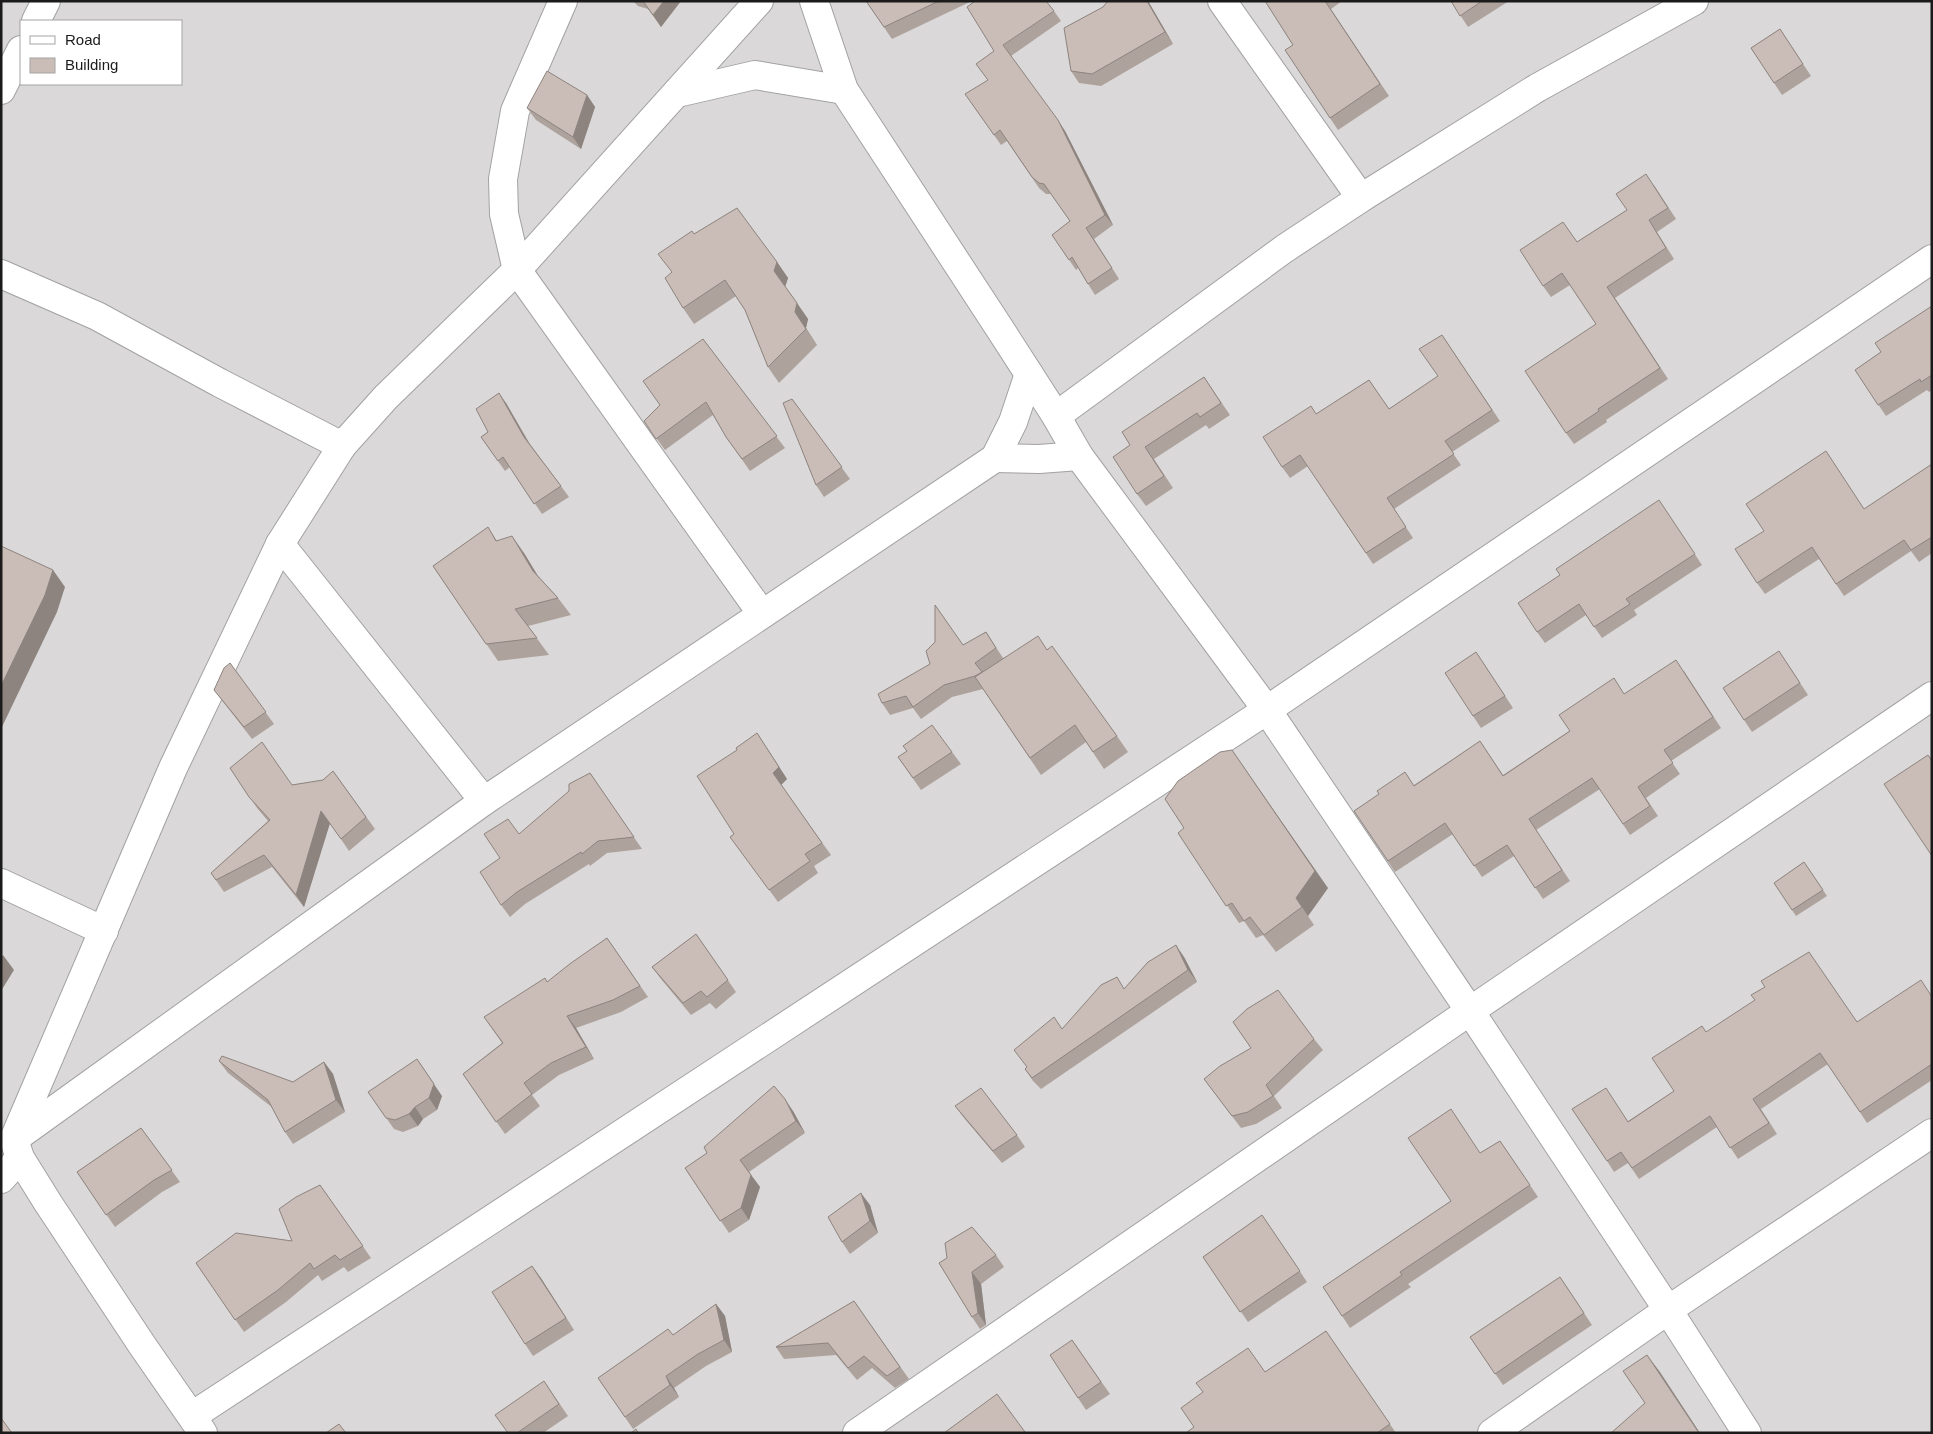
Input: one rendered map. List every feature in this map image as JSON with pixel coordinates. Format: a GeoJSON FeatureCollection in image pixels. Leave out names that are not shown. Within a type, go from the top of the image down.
{"type":"FeatureCollection","features":[{"type":"Feature","properties":{"kind":"street"},"geometry":{"type":"LineString","coordinates":[[36,20],[46,1]]}},
{"type":"Feature","properties":{"kind":"street"},"geometry":{"type":"LineString","coordinates":[[563,1],[515,111],[503,179],[504,214],[517,270],[762,614]]}},
{"type":"Feature","properties":{"kind":"street"},"geometry":{"type":"LineString","coordinates":[[1,1179],[17,1148],[104,931],[173,768],[280,544],[342,446],[386,397],[517,270],[759,1]]}},
{"type":"Feature","properties":{"kind":"street"},"geometry":{"type":"LineString","coordinates":[[814,1],[844,90],[1056,416],[1079,456],[1267,710],[1470,1011],[1747,1433]]}},
{"type":"Feature","properties":{"kind":"street"},"geometry":{"type":"LineString","coordinates":[[1222,1],[1361,198]]}},
{"type":"Feature","properties":{"kind":"street"},"geometry":{"type":"LineString","coordinates":[[1056,416],[1284,249],[1361,198],[1536,88],[1694,1]]}},
{"type":"Feature","properties":{"kind":"street"},"geometry":{"type":"LineString","coordinates":[[1,90],[20,52]]}},
{"type":"Feature","properties":{"kind":"street"},"geometry":{"type":"LineString","coordinates":[[677,93],[755,75],[844,90]]}},
{"type":"Feature","properties":{"kind":"street"},"geometry":{"type":"LineString","coordinates":[[17,1148],[142,1345],[198,1424],[1267,710],[1932,259]]}},
{"type":"Feature","properties":{"kind":"street"},"geometry":{"type":"LineString","coordinates":[[1,274],[98,316],[220,383],[342,446]]}},
{"type":"Feature","properties":{"kind":"street"},"geometry":{"type":"LineString","coordinates":[[17,1148],[484,802],[994,458],[1012,422],[1028,374]]}},
{"type":"Feature","properties":{"kind":"street"},"geometry":{"type":"LineString","coordinates":[[994,458],[1079,456]]}},
{"type":"Feature","properties":{"kind":"street"},"geometry":{"type":"LineString","coordinates":[[280,544],[484,802]]}},
{"type":"Feature","properties":{"kind":"street"},"geometry":{"type":"LineString","coordinates":[[857,1433],[1932,696]]}},
{"type":"Feature","properties":{"kind":"street"},"geometry":{"type":"LineString","coordinates":[[1,882],[104,931]]}},
{"type":"Feature","properties":{"kind":"street"},"geometry":{"type":"LineString","coordinates":[[1492,1433],[1668,1310],[1932,1133]]}},
{"type":"Feature","properties":{"kind":"shaded area"},"geometry":{"type":"Polygon","coordinates":[[[1,1],[1932,1],[1932,1433],[1,1433],[1,1]]]}},
{"type":"Feature","properties":{"kind":"building"},"geometry":{"type":"Polygon","coordinates":[[[643,1],[664,1],[653,15],[643,1]]]}},
{"type":"Feature","properties":{"kind":"building"},"geometry":{"type":"Polygon","coordinates":[[[866,1],[939,1],[884,27],[866,1]]]}},
{"type":"Feature","properties":{"kind":"building"},"geometry":{"type":"Polygon","coordinates":[[[975,1],[1046,1],[1054,11],[1003,45],[1058,120],[1105,215],[1086,228],[1112,268],[1088,284],[1072,257],[1069,260],[1052,235],[1070,221],[1044,184],[1039,183],[1032,177],[1000,130],[994,135],[965,94],[988,80],[976,64],[994,51],[967,7],[975,1]]]}},
{"type":"Feature","properties":{"kind":"building"},"geometry":{"type":"Polygon","coordinates":[[[1108,1],[1147,1],[1165,32],[1092,74],[1071,71],[1064,28],[1103,7],[1108,1]]]}},
{"type":"Feature","properties":{"kind":"building"},"geometry":{"type":"Polygon","coordinates":[[[1265,1],[1325,1],[1380,84],[1330,118],[1285,50],[1293,45],[1265,1]]]}},
{"type":"Feature","properties":{"kind":"building"},"geometry":{"type":"Polygon","coordinates":[[[1451,1],[1482,1],[1460,16],[1451,1]]]}},
{"type":"Feature","properties":{"kind":"building"},"geometry":{"type":"Polygon","coordinates":[[[1780,29],[1803,64],[1774,83],[1751,48],[1780,29]]]}},
{"type":"Feature","properties":{"kind":"building"},"geometry":{"type":"Polygon","coordinates":[[[547,71],[587,95],[573,137],[527,108],[547,71]]]}},
{"type":"Feature","properties":{"kind":"building"},"geometry":{"type":"Polygon","coordinates":[[[1646,174],[1668,208],[1649,220],[1666,248],[1607,287],[1660,368],[1598,409],[1599,411],[1566,433],[1525,371],[1596,324],[1562,273],[1543,286],[1520,250],[1563,222],[1577,242],[1627,210],[1616,194],[1646,174]]]}},
{"type":"Feature","properties":{"kind":"building"},"geometry":{"type":"Polygon","coordinates":[[[737,208],[777,262],[774,271],[797,303],[795,312],[806,329],[768,367],[745,310],[725,280],[683,308],[665,278],[672,272],[658,254],[692,231],[694,234],[737,208]]]}},
{"type":"Feature","properties":{"kind":"building"},"geometry":{"type":"Polygon","coordinates":[[[1932,306],[1932,375],[1921,382],[1920,379],[1878,405],[1855,370],[1881,352],[1875,343],[1932,306]]]}},
{"type":"Feature","properties":{"kind":"building"},"geometry":{"type":"Polygon","coordinates":[[[1442,335],[1492,410],[1445,441],[1454,454],[1387,498],[1406,527],[1366,553],[1300,455],[1282,467],[1263,437],[1311,406],[1316,414],[1369,380],[1389,409],[1438,376],[1419,349],[1442,335]]]}},
{"type":"Feature","properties":{"kind":"building"},"geometry":{"type":"Polygon","coordinates":[[[703,339],[777,436],[742,459],[726,437],[706,402],[656,439],[644,421],[660,405],[643,381],[703,339]]]}},
{"type":"Feature","properties":{"kind":"building"},"geometry":{"type":"Polygon","coordinates":[[[1204,377],[1221,403],[1200,417],[1197,413],[1145,447],[1164,476],[1137,494],[1113,457],[1130,445],[1122,432],[1204,377]]]}},
{"type":"Feature","properties":{"kind":"building"},"geometry":{"type":"Polygon","coordinates":[[[499,393],[524,437],[561,486],[534,504],[503,457],[498,461],[481,437],[488,432],[476,409],[499,393]]]}},
{"type":"Feature","properties":{"kind":"building"},"geometry":{"type":"Polygon","coordinates":[[[792,399],[842,467],[816,485],[783,403],[792,399]]]}},
{"type":"Feature","properties":{"kind":"building"},"geometry":{"type":"Polygon","coordinates":[[[1826,451],[1864,509],[1932,464],[1932,537],[1911,550],[1904,540],[1836,584],[1812,547],[1757,583],[1735,549],[1764,531],[1746,504],[1826,451]]]}},
{"type":"Feature","properties":{"kind":"building"},"geometry":{"type":"Polygon","coordinates":[[[1659,500],[1695,554],[1626,599],[1630,604],[1594,627],[1579,604],[1537,632],[1518,603],[1560,575],[1556,569],[1659,500]]]}},
{"type":"Feature","properties":{"kind":"building"},"geometry":{"type":"Polygon","coordinates":[[[488,527],[496,541],[512,536],[533,571],[558,598],[515,609],[537,638],[486,644],[433,566],[488,527]]]}},
{"type":"Feature","properties":{"kind":"building"},"geometry":{"type":"Polygon","coordinates":[[[1,546],[53,570],[45,595],[1,686],[1,546]]]}},
{"type":"Feature","properties":{"kind":"building"},"geometry":{"type":"Polygon","coordinates":[[[935,605],[963,645],[986,632],[996,648],[975,663],[982,672],[975,676],[944,685],[913,707],[906,696],[882,703],[878,694],[930,664],[926,651],[935,642],[935,605]]]}},
{"type":"Feature","properties":{"kind":"building"},"geometry":{"type":"Polygon","coordinates":[[[1038,636],[1047,650],[1052,646],[1117,736],[1093,752],[1075,725],[1030,758],[975,677],[1038,636]]]}},
{"type":"Feature","properties":{"kind":"building"},"geometry":{"type":"Polygon","coordinates":[[[1779,651],[1800,683],[1744,720],[1723,688],[1779,651]]]}},
{"type":"Feature","properties":{"kind":"building"},"geometry":{"type":"Polygon","coordinates":[[[1476,652],[1505,696],[1473,716],[1445,673],[1476,652]]]}},
{"type":"Feature","properties":{"kind":"building"},"geometry":{"type":"Polygon","coordinates":[[[1676,660],[1713,717],[1664,750],[1673,763],[1638,787],[1650,806],[1623,824],[1592,778],[1529,819],[1562,870],[1535,888],[1507,845],[1474,866],[1445,823],[1388,861],[1354,811],[1379,794],[1377,791],[1405,772],[1414,786],[1480,741],[1503,776],[1570,731],[1559,715],[1614,678],[1624,694],[1676,660]]]}},
{"type":"Feature","properties":{"kind":"building"},"geometry":{"type":"Polygon","coordinates":[[[230,663],[266,712],[244,727],[214,690],[224,668],[230,663]]]}},
{"type":"Feature","properties":{"kind":"building"},"geometry":{"type":"Polygon","coordinates":[[[932,725],[952,752],[913,778],[898,757],[907,751],[903,746],[932,725]]]}},
{"type":"Feature","properties":{"kind":"building"},"geometry":{"type":"Polygon","coordinates":[[[757,733],[779,767],[773,773],[822,843],[805,854],[810,861],[769,890],[730,837],[734,834],[697,776],[737,750],[736,748],[757,733]]]}},
{"type":"Feature","properties":{"kind":"building"},"geometry":{"type":"Polygon","coordinates":[[[262,742],[292,785],[323,780],[333,771],[366,817],[341,839],[321,811],[296,895],[264,855],[216,880],[211,873],[270,820],[249,797],[230,768],[262,742]]]}},
{"type":"Feature","properties":{"kind":"building"},"geometry":{"type":"Polygon","coordinates":[[[1232,750],[1315,871],[1296,898],[1302,907],[1264,935],[1250,917],[1244,921],[1232,903],[1226,906],[1178,833],[1184,828],[1165,799],[1178,781],[1220,752],[1232,750]]]}},
{"type":"Feature","properties":{"kind":"building"},"geometry":{"type":"Polygon","coordinates":[[[1928,755],[1932,761],[1932,856],[1884,784],[1928,755]]]}},
{"type":"Feature","properties":{"kind":"building"},"geometry":{"type":"Polygon","coordinates":[[[590,773],[634,837],[598,841],[582,854],[581,852],[517,892],[501,905],[480,872],[500,858],[484,834],[508,819],[519,834],[569,791],[569,784],[590,773]]]}},
{"type":"Feature","properties":{"kind":"building"},"geometry":{"type":"Polygon","coordinates":[[[1804,862],[1823,890],[1792,910],[1774,883],[1804,862]]]}},
{"type":"Feature","properties":{"kind":"building"},"geometry":{"type":"Polygon","coordinates":[[[696,934],[728,980],[707,997],[701,991],[683,1003],[652,967],[696,934]]]}},
{"type":"Feature","properties":{"kind":"building"},"geometry":{"type":"Polygon","coordinates":[[[607,938],[640,986],[613,1000],[567,1016],[586,1047],[551,1063],[524,1083],[532,1094],[496,1122],[463,1074],[503,1043],[484,1017],[545,978],[547,982],[607,938]]]}},
{"type":"Feature","properties":{"kind":"building"},"geometry":{"type":"Polygon","coordinates":[[[1176,945],[1188,970],[1032,1078],[1025,1069],[1027,1067],[1014,1050],[1054,1017],[1062,1029],[1101,985],[1117,977],[1124,989],[1148,962],[1176,945]]]}},
{"type":"Feature","properties":{"kind":"building"},"geometry":{"type":"Polygon","coordinates":[[[1809,952],[1857,1022],[1921,980],[1932,997],[1932,1064],[1860,1112],[1820,1053],[1753,1099],[1769,1123],[1730,1148],[1710,1116],[1632,1168],[1621,1152],[1607,1161],[1572,1109],[1606,1088],[1628,1122],[1674,1091],[1652,1058],[1702,1026],[1706,1032],[1755,1000],[1751,995],[1765,987],[1761,981],[1809,952]]]}},
{"type":"Feature","properties":{"kind":"building"},"geometry":{"type":"Polygon","coordinates":[[[1278,990],[1314,1039],[1266,1085],[1273,1096],[1248,1112],[1232,1116],[1204,1079],[1220,1066],[1251,1048],[1233,1022],[1247,1009],[1278,990]]]}},
{"type":"Feature","properties":{"kind":"building"},"geometry":{"type":"Polygon","coordinates":[[[222,1056],[293,1082],[324,1062],[336,1100],[285,1132],[268,1100],[219,1061],[222,1056]]]}},
{"type":"Feature","properties":{"kind":"building"},"geometry":{"type":"Polygon","coordinates":[[[417,1059],[434,1084],[429,1098],[415,1107],[409,1114],[395,1120],[386,1118],[368,1092],[417,1059]]]}},
{"type":"Feature","properties":{"kind":"building"},"geometry":{"type":"Polygon","coordinates":[[[774,1086],[785,1099],[796,1121],[740,1160],[751,1175],[741,1208],[720,1221],[685,1168],[707,1153],[704,1147],[774,1086]]]}},
{"type":"Feature","properties":{"kind":"building"},"geometry":{"type":"Polygon","coordinates":[[[981,1088],[1017,1135],[993,1151],[955,1106],[981,1088]]]}},
{"type":"Feature","properties":{"kind":"building"},"geometry":{"type":"Polygon","coordinates":[[[1451,1109],[1480,1153],[1500,1141],[1530,1185],[1400,1272],[1402,1275],[1342,1316],[1323,1287],[1451,1201],[1408,1138],[1451,1109]]]}},
{"type":"Feature","properties":{"kind":"building"},"geometry":{"type":"Polygon","coordinates":[[[141,1128],[172,1170],[154,1180],[106,1215],[77,1172],[141,1128]]]}},
{"type":"Feature","properties":{"kind":"building"},"geometry":{"type":"Polygon","coordinates":[[[320,1185],[363,1246],[340,1260],[335,1255],[314,1269],[310,1263],[278,1290],[235,1320],[196,1263],[236,1233],[292,1241],[279,1209],[296,1197],[320,1185]]]}},
{"type":"Feature","properties":{"kind":"building"},"geometry":{"type":"Polygon","coordinates":[[[861,1193],[870,1221],[842,1242],[828,1217],[861,1193]]]}},
{"type":"Feature","properties":{"kind":"building"},"geometry":{"type":"Polygon","coordinates":[[[1262,1215],[1300,1271],[1240,1312],[1203,1257],[1262,1215]]]}},
{"type":"Feature","properties":{"kind":"building"},"geometry":{"type":"Polygon","coordinates":[[[972,1227],[996,1255],[972,1272],[978,1313],[972,1317],[939,1263],[947,1258],[945,1243],[972,1227]]]}},
{"type":"Feature","properties":{"kind":"building"},"geometry":{"type":"Polygon","coordinates":[[[532,1266],[566,1318],[525,1344],[492,1292],[532,1266]]]}},
{"type":"Feature","properties":{"kind":"building"},"geometry":{"type":"Polygon","coordinates":[[[1560,1277],[1584,1313],[1495,1374],[1470,1337],[1560,1277]]]}},
{"type":"Feature","properties":{"kind":"building"},"geometry":{"type":"Polygon","coordinates":[[[854,1301],[900,1367],[887,1376],[864,1356],[848,1368],[828,1343],[776,1347],[854,1301]]]}},
{"type":"Feature","properties":{"kind":"building"},"geometry":{"type":"Polygon","coordinates":[[[716,1304],[724,1340],[698,1354],[666,1376],[670,1385],[625,1417],[598,1378],[668,1329],[673,1335],[716,1304]]]}},
{"type":"Feature","properties":{"kind":"building"},"geometry":{"type":"Polygon","coordinates":[[[1326,1331],[1390,1424],[1377,1433],[1186,1433],[1194,1427],[1181,1408],[1203,1392],[1196,1383],[1248,1348],[1265,1372],[1326,1331]]]}},
{"type":"Feature","properties":{"kind":"building"},"geometry":{"type":"Polygon","coordinates":[[[1072,1340],[1101,1382],[1078,1398],[1050,1355],[1072,1340]]]}},
{"type":"Feature","properties":{"kind":"building"},"geometry":{"type":"Polygon","coordinates":[[[1647,1355],[1699,1433],[1611,1433],[1645,1403],[1623,1371],[1647,1355]]]}},
{"type":"Feature","properties":{"kind":"building"},"geometry":{"type":"Polygon","coordinates":[[[544,1381],[559,1404],[517,1433],[508,1433],[495,1415],[544,1381]]]}},
{"type":"Feature","properties":{"kind":"building"},"geometry":{"type":"Polygon","coordinates":[[[997,1394],[1025,1432],[944,1433],[997,1394]]]}},
{"type":"Feature","properties":{"kind":"building"},"geometry":{"type":"Polygon","coordinates":[[[1,1418],[12,1433],[1,1433],[1,1418]]]}},
{"type":"Feature","properties":{"kind":"building"},"geometry":{"type":"Polygon","coordinates":[[[339,1424],[346,1433],[326,1433],[339,1424]]]}}]}
